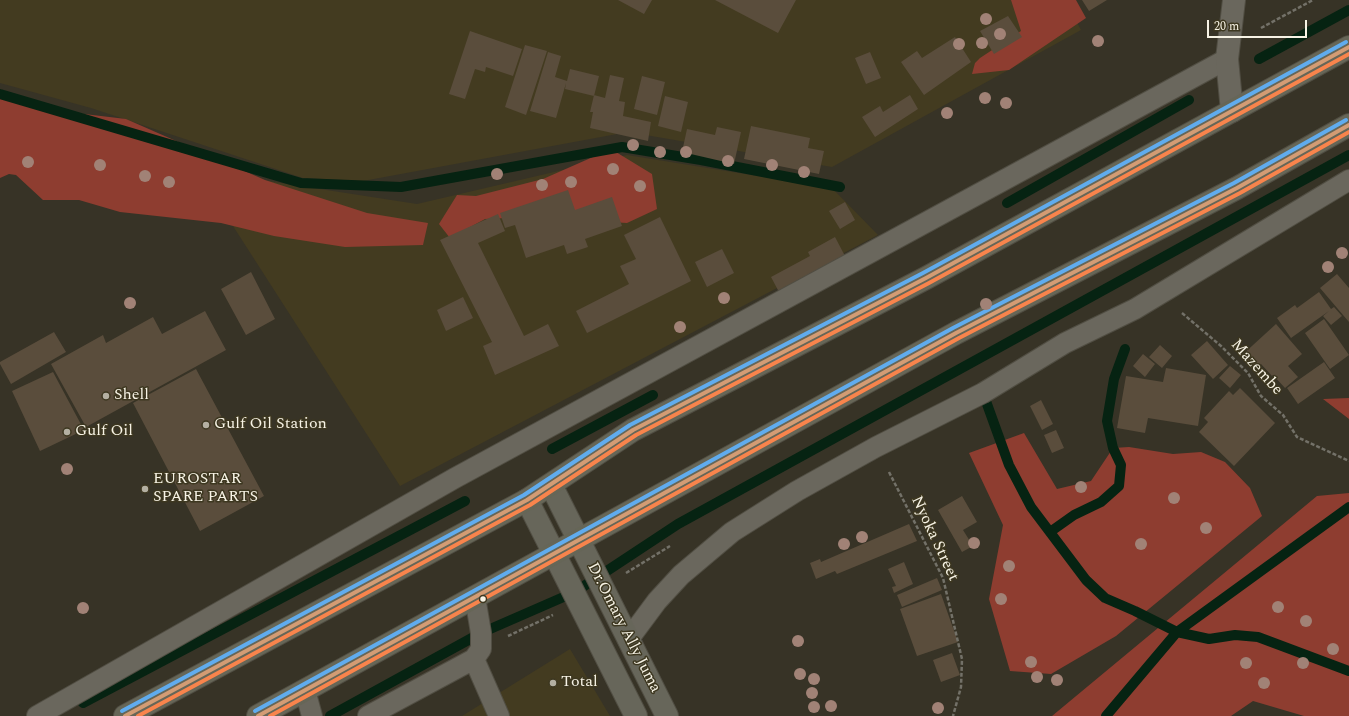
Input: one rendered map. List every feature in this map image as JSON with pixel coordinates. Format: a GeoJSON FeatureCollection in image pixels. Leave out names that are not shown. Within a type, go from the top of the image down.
{"type":"FeatureCollection","features":[{"type":"Feature","properties":{"kind":"main road"},"geometry":{"type":"LineString","coordinates":[[125,716],[527,500],[633,430],[926,278],[1349,47]]}},
{"type":"Feature","properties":{"kind":"main road"},"geometry":{"type":"LineString","coordinates":[[258,716],[956,333],[1237,188],[1349,125]]}},
{"type":"Feature","properties":{"kind":"main road","name":"Dr.Omary Ally Juma"},"geometry":{"type":"LineString","coordinates":[[551,484],[667,716]]}},
{"type":"Feature","properties":{"kind":"main road","name":"Dr.Omary Ally Juma"},"geometry":{"type":"LineString","coordinates":[[527,500],[555,552],[636,716]]}},
{"type":"Feature","properties":{"kind":"street"},"geometry":{"type":"LineString","coordinates":[[1232,111],[1228,52],[1234,0]]}},
{"type":"Feature","properties":{"kind":"lane"},"geometry":{"type":"LineString","coordinates":[[37,716],[455,478],[1228,52]]}},
{"type":"Feature","properties":{"kind":"lane"},"geometry":{"type":"LineString","coordinates":[[628,640],[656,601],[681,575],[732,532],[797,491],[876,447],[983,393],[1065,343],[1136,309],[1349,180]]}},
{"type":"Feature","properties":{"kind":"lane"},"geometry":{"type":"LineString","coordinates":[[368,716],[474,659],[481,649],[481,633],[475,597]]}},
{"type":"Feature","properties":{"kind":"lane"},"geometry":{"type":"LineString","coordinates":[[474,659],[499,716]]}},
{"type":"Feature","properties":{"kind":"lane"},"geometry":{"type":"LineString","coordinates":[[305,690],[312,716]]}},
{"type":"Feature","properties":{"kind":"path"},"geometry":{"type":"LineString","coordinates":[[1228,52],[1313,0]]}},
{"type":"Feature","properties":{"kind":"path","name":"Mazembe"},"geometry":{"type":"LineString","coordinates":[[1136,309],[1183,313],[1221,346],[1248,373],[1261,396],[1284,414],[1297,437],[1349,461]]}},
{"type":"Feature","properties":{"kind":"path","name":"Nyoka Street"},"geometry":{"type":"LineString","coordinates":[[876,447],[943,578],[962,658],[961,687],[953,716]]}},
{"type":"Feature","properties":{"kind":"shaded area"},"geometry":{"type":"Polygon","coordinates":[[[0,0],[1065,0],[1081,30],[832,167],[628,132],[363,181],[303,178],[91,108],[0,83],[0,0]]]}},
{"type":"Feature","properties":{"kind":"shaded area"},"geometry":{"type":"Polygon","coordinates":[[[1011,0],[1076,0],[1086,18],[1009,70],[972,74],[975,63],[980,58],[1021,31],[1011,0]]]}},
{"type":"Feature","properties":{"kind":"shaded area"},"geometry":{"type":"Polygon","coordinates":[[[0,89],[51,110],[126,119],[265,180],[367,213],[428,223],[423,245],[345,247],[274,236],[221,223],[120,212],[79,200],[43,200],[16,175],[9,174],[0,178],[0,89]]]}},
{"type":"Feature","properties":{"kind":"shaded area"},"geometry":{"type":"Polygon","coordinates":[[[611,149],[652,174],[657,209],[627,223],[527,217],[485,219],[450,238],[439,224],[457,195],[476,196],[543,179],[611,149]]]}},
{"type":"Feature","properties":{"kind":"shaded area"},"geometry":{"type":"Polygon","coordinates":[[[627,155],[832,188],[878,235],[400,486],[197,170],[417,204],[627,155]]]}},
{"type":"Feature","properties":{"kind":"shaded area"},"geometry":{"type":"Polygon","coordinates":[[[1349,398],[1349,419],[1323,399],[1349,398]]]}},
{"type":"Feature","properties":{"kind":"shaded area"},"geometry":{"type":"Polygon","coordinates":[[[1024,433],[1057,489],[1091,481],[1113,448],[1129,447],[1173,454],[1201,452],[1225,462],[1250,488],[1262,516],[1116,636],[1051,674],[1010,671],[989,599],[1003,525],[969,453],[1024,433]]]}},
{"type":"Feature","properties":{"kind":"shaded area"},"geometry":{"type":"Polygon","coordinates":[[[1349,493],[1349,716],[1304,716],[1253,701],[1231,716],[1052,716],[1317,496],[1349,493]]]}},
{"type":"Feature","properties":{"kind":"shaded area","name":"Total"},"geometry":{"type":"Polygon","coordinates":[[[570,649],[610,716],[462,716],[570,649]]]}},
{"type":"Feature","properties":{"kind":"building"},"geometry":{"type":"Polygon","coordinates":[[[618,0],[652,0],[644,14],[618,0]]]}},
{"type":"Feature","properties":{"kind":"building"},"geometry":{"type":"Polygon","coordinates":[[[715,0],[796,0],[778,33],[715,0]]]}},
{"type":"Feature","properties":{"kind":"building"},"geometry":{"type":"Polygon","coordinates":[[[1082,0],[1107,0],[1089,11],[1082,0]]]}},
{"type":"Feature","properties":{"kind":"building"},"geometry":{"type":"Polygon","coordinates":[[[1008,16],[1022,37],[994,54],[980,31],[1008,16]]]}},
{"type":"Feature","properties":{"kind":"building"},"geometry":{"type":"Polygon","coordinates":[[[470,31],[522,49],[513,76],[486,67],[485,72],[475,69],[465,99],[449,94],[470,31]]]}},
{"type":"Feature","properties":{"kind":"building"},"geometry":{"type":"Polygon","coordinates":[[[955,37],[971,62],[924,95],[901,62],[917,51],[922,58],[955,37]]]}},
{"type":"Feature","properties":{"kind":"building"},"geometry":{"type":"Polygon","coordinates":[[[525,45],[547,51],[526,115],[505,107],[525,45]]]}},
{"type":"Feature","properties":{"kind":"building"},"geometry":{"type":"Polygon","coordinates":[[[548,52],[561,56],[555,77],[567,81],[570,69],[599,76],[594,96],[565,89],[566,83],[556,118],[530,111],[548,52]]]}},
{"type":"Feature","properties":{"kind":"building"},"geometry":{"type":"Polygon","coordinates":[[[870,52],[881,78],[866,84],[855,58],[870,52]]]}},
{"type":"Feature","properties":{"kind":"building"},"geometry":{"type":"Polygon","coordinates":[[[610,75],[624,78],[619,101],[625,102],[623,116],[651,122],[648,141],[590,128],[593,112],[590,112],[594,95],[605,98],[610,75]]]}},
{"type":"Feature","properties":{"kind":"building"},"geometry":{"type":"Polygon","coordinates":[[[642,76],[665,82],[657,115],[634,109],[642,76]]]}},
{"type":"Feature","properties":{"kind":"building"},"geometry":{"type":"Polygon","coordinates":[[[910,95],[918,109],[875,137],[862,117],[880,106],[883,112],[910,95]]]}},
{"type":"Feature","properties":{"kind":"building"},"geometry":{"type":"Polygon","coordinates":[[[665,96],[688,102],[681,132],[658,126],[665,96]]]}},
{"type":"Feature","properties":{"kind":"building"},"geometry":{"type":"Polygon","coordinates":[[[751,126],[810,138],[808,148],[824,151],[819,174],[744,159],[751,126]]]}},
{"type":"Feature","properties":{"kind":"building"},"geometry":{"type":"Polygon","coordinates":[[[717,127],[741,132],[734,164],[682,152],[687,129],[715,135],[717,127]]]}},
{"type":"Feature","properties":{"kind":"building"},"geometry":{"type":"Polygon","coordinates":[[[568,190],[575,210],[612,197],[622,226],[585,239],[588,247],[567,254],[564,245],[526,258],[515,225],[505,228],[500,213],[568,190]]]}},
{"type":"Feature","properties":{"kind":"building"},"geometry":{"type":"Polygon","coordinates":[[[845,202],[855,220],[840,229],[829,211],[845,202]]]}},
{"type":"Feature","properties":{"kind":"building"},"geometry":{"type":"Polygon","coordinates":[[[498,214],[505,231],[478,243],[524,336],[548,324],[559,346],[495,375],[483,346],[492,342],[440,240],[498,214]]]}},
{"type":"Feature","properties":{"kind":"building"},"geometry":{"type":"Polygon","coordinates":[[[660,217],[691,281],[587,333],[576,311],[629,284],[620,266],[636,259],[624,235],[660,217]]]}},
{"type":"Feature","properties":{"kind":"building"},"geometry":{"type":"Polygon","coordinates":[[[835,237],[845,256],[779,292],[771,277],[810,256],[808,252],[835,237]]]}},
{"type":"Feature","properties":{"kind":"building"},"geometry":{"type":"Polygon","coordinates":[[[722,249],[734,273],[707,287],[695,262],[722,249]]]}},
{"type":"Feature","properties":{"kind":"building"},"geometry":{"type":"Polygon","coordinates":[[[251,272],[275,319],[246,335],[221,289],[251,272]]]}},
{"type":"Feature","properties":{"kind":"building"},"geometry":{"type":"Polygon","coordinates":[[[1337,274],[1349,288],[1349,322],[1320,288],[1337,274]]]}},
{"type":"Feature","properties":{"kind":"building"},"geometry":{"type":"Polygon","coordinates":[[[1319,292],[1331,309],[1334,307],[1342,316],[1331,325],[1323,316],[1329,311],[1291,338],[1277,318],[1295,305],[1297,308],[1319,292]]]}},
{"type":"Feature","properties":{"kind":"building"},"geometry":{"type":"Polygon","coordinates":[[[463,297],[473,318],[446,331],[437,310],[463,297]]]}},
{"type":"Feature","properties":{"kind":"building","name":"Shell"},"geometry":{"type":"Polygon","coordinates":[[[205,311],[226,350],[86,427],[51,364],[103,335],[106,343],[153,317],[162,334],[205,311]]]}},
{"type":"Feature","properties":{"kind":"building"},"geometry":{"type":"Polygon","coordinates":[[[1324,319],[1349,355],[1330,369],[1305,333],[1324,319]]]}},
{"type":"Feature","properties":{"kind":"building"},"geometry":{"type":"Polygon","coordinates":[[[1276,324],[1302,354],[1288,366],[1298,377],[1285,388],[1261,364],[1253,370],[1241,356],[1276,324]]]}},
{"type":"Feature","properties":{"kind":"building"},"geometry":{"type":"Polygon","coordinates":[[[54,332],[66,352],[11,384],[0,362],[54,332]]]}},
{"type":"Feature","properties":{"kind":"building"},"geometry":{"type":"Polygon","coordinates":[[[1207,341],[1228,365],[1213,379],[1191,355],[1207,341]]]}},
{"type":"Feature","properties":{"kind":"building"},"geometry":{"type":"Polygon","coordinates":[[[1160,345],[1172,356],[1162,368],[1149,357],[1160,345]]]}},
{"type":"Feature","properties":{"kind":"building"},"geometry":{"type":"Polygon","coordinates":[[[1143,354],[1155,364],[1145,377],[1133,366],[1143,354]]]}},
{"type":"Feature","properties":{"kind":"building"},"geometry":{"type":"Polygon","coordinates":[[[1324,362],[1335,378],[1298,404],[1287,388],[1324,362]]]}},
{"type":"Feature","properties":{"kind":"building"},"geometry":{"type":"Polygon","coordinates":[[[1230,366],[1241,375],[1230,388],[1219,378],[1230,366]]]}},
{"type":"Feature","properties":{"kind":"building"},"geometry":{"type":"Polygon","coordinates":[[[1166,368],[1206,375],[1198,426],[1148,418],[1145,433],[1117,428],[1126,376],[1163,382],[1166,368]]]}},
{"type":"Feature","properties":{"kind":"building"},"geometry":{"type":"Polygon","coordinates":[[[196,369],[264,496],[200,531],[133,403],[196,369]]]}},
{"type":"Feature","properties":{"kind":"building"},"geometry":{"type":"Polygon","coordinates":[[[53,372],[84,430],[40,451],[12,391],[53,372]]]}},
{"type":"Feature","properties":{"kind":"building"},"geometry":{"type":"Polygon","coordinates":[[[1240,388],[1275,423],[1234,466],[1199,432],[1208,422],[1204,418],[1229,391],[1233,395],[1240,388]]]}},
{"type":"Feature","properties":{"kind":"building"},"geometry":{"type":"Polygon","coordinates":[[[1041,400],[1053,424],[1042,430],[1030,406],[1041,400]]]}},
{"type":"Feature","properties":{"kind":"building"},"geometry":{"type":"Polygon","coordinates":[[[1056,430],[1064,448],[1052,453],[1044,435],[1056,430]]]}},
{"type":"Feature","properties":{"kind":"building"},"geometry":{"type":"Polygon","coordinates":[[[962,496],[977,522],[963,530],[973,546],[962,552],[938,510],[962,496]]]}},
{"type":"Feature","properties":{"kind":"building"},"geometry":{"type":"Polygon","coordinates":[[[909,524],[917,541],[837,574],[835,571],[816,579],[810,563],[820,559],[821,562],[909,524]]]}},
{"type":"Feature","properties":{"kind":"building"},"geometry":{"type":"Polygon","coordinates":[[[904,562],[913,584],[894,593],[892,587],[896,586],[888,569],[904,562]]]}},
{"type":"Feature","properties":{"kind":"building"},"geometry":{"type":"Polygon","coordinates":[[[937,578],[942,590],[902,607],[897,595],[937,578]]]}},
{"type":"Feature","properties":{"kind":"building"},"geometry":{"type":"Polygon","coordinates":[[[941,594],[958,642],[917,656],[900,609],[941,594]]]}},
{"type":"Feature","properties":{"kind":"building"},"geometry":{"type":"Polygon","coordinates":[[[952,653],[960,675],[941,682],[933,660],[952,653]]]}},
{"type":"Feature","properties":{"kind":"waterway"},"geometry":{"type":"LineString","coordinates":[[1259,59],[1349,10]]}},
{"type":"Feature","properties":{"kind":"waterway"},"geometry":{"type":"LineString","coordinates":[[0,94],[301,183],[401,187],[622,147],[701,160],[840,187]]}},
{"type":"Feature","properties":{"kind":"waterway"},"geometry":{"type":"LineString","coordinates":[[1007,203],[1189,100]]}},
{"type":"Feature","properties":{"kind":"waterway"},"geometry":{"type":"LineString","coordinates":[[330,716],[481,633],[575,592],[678,524],[1349,155]]}},
{"type":"Feature","properties":{"kind":"waterway"},"geometry":{"type":"LineString","coordinates":[[1050,532],[1074,515],[1101,502],[1119,486],[1121,465],[1113,448],[1107,421],[1114,379],[1125,349]]}},
{"type":"Feature","properties":{"kind":"waterway"},"geometry":{"type":"LineString","coordinates":[[983,393],[1009,465],[1031,507],[1086,580],[1105,598],[1177,632],[1209,639],[1235,635],[1258,637],[1349,671]]}},
{"type":"Feature","properties":{"kind":"waterway"},"geometry":{"type":"LineString","coordinates":[[552,449],[653,395]]}},
{"type":"Feature","properties":{"kind":"waterway"},"geometry":{"type":"LineString","coordinates":[[83,703],[465,501]]}},
{"type":"Feature","properties":{"kind":"waterway"},"geometry":{"type":"LineString","coordinates":[[1106,716],[1177,632],[1349,507]]}},
{"type":"Feature","properties":{"kind":"transit line"},"geometry":{"type":"LineString","coordinates":[[122,711],[524,495],[630,425],[923,273],[1346,42]]}},
{"type":"Feature","properties":{"kind":"transit line"},"geometry":{"type":"LineString","coordinates":[[125,716],[527,500],[633,430],[926,278],[1349,47]]}},
{"type":"Feature","properties":{"kind":"transit line"},"geometry":{"type":"LineString","coordinates":[[138,716],[530,505],[636,435],[929,283],[1349,54]]}},
{"type":"Feature","properties":{"kind":"transit line"},"geometry":{"type":"LineString","coordinates":[[255,711],[953,328],[1234,183],[1346,120]]}},
{"type":"Feature","properties":{"kind":"transit line"},"geometry":{"type":"LineString","coordinates":[[258,716],[956,333],[1237,188],[1349,125]]}},
{"type":"Feature","properties":{"kind":"transit line"},"geometry":{"type":"LineString","coordinates":[[270,716],[959,338],[1240,193],[1349,132]]}},
{"type":"Feature","properties":{"kind":"place","name":"Shell"},"geometry":{"type":"Point","coordinates":[106,396]}},
{"type":"Feature","properties":{"kind":"place","name":"Gulf Oil Station"},"geometry":{"type":"Point","coordinates":[206,425]}},
{"type":"Feature","properties":{"kind":"place","name":"Gulf Oil"},"geometry":{"type":"Point","coordinates":[67,432]}},
{"type":"Feature","properties":{"kind":"place","name":"EUROSTAR SPARE PARTS"},"geometry":{"type":"Point","coordinates":[145,489]}},
{"type":"Feature","properties":{"kind":"place","name":"Total"},"geometry":{"type":"Point","coordinates":[553,683]}}]}
